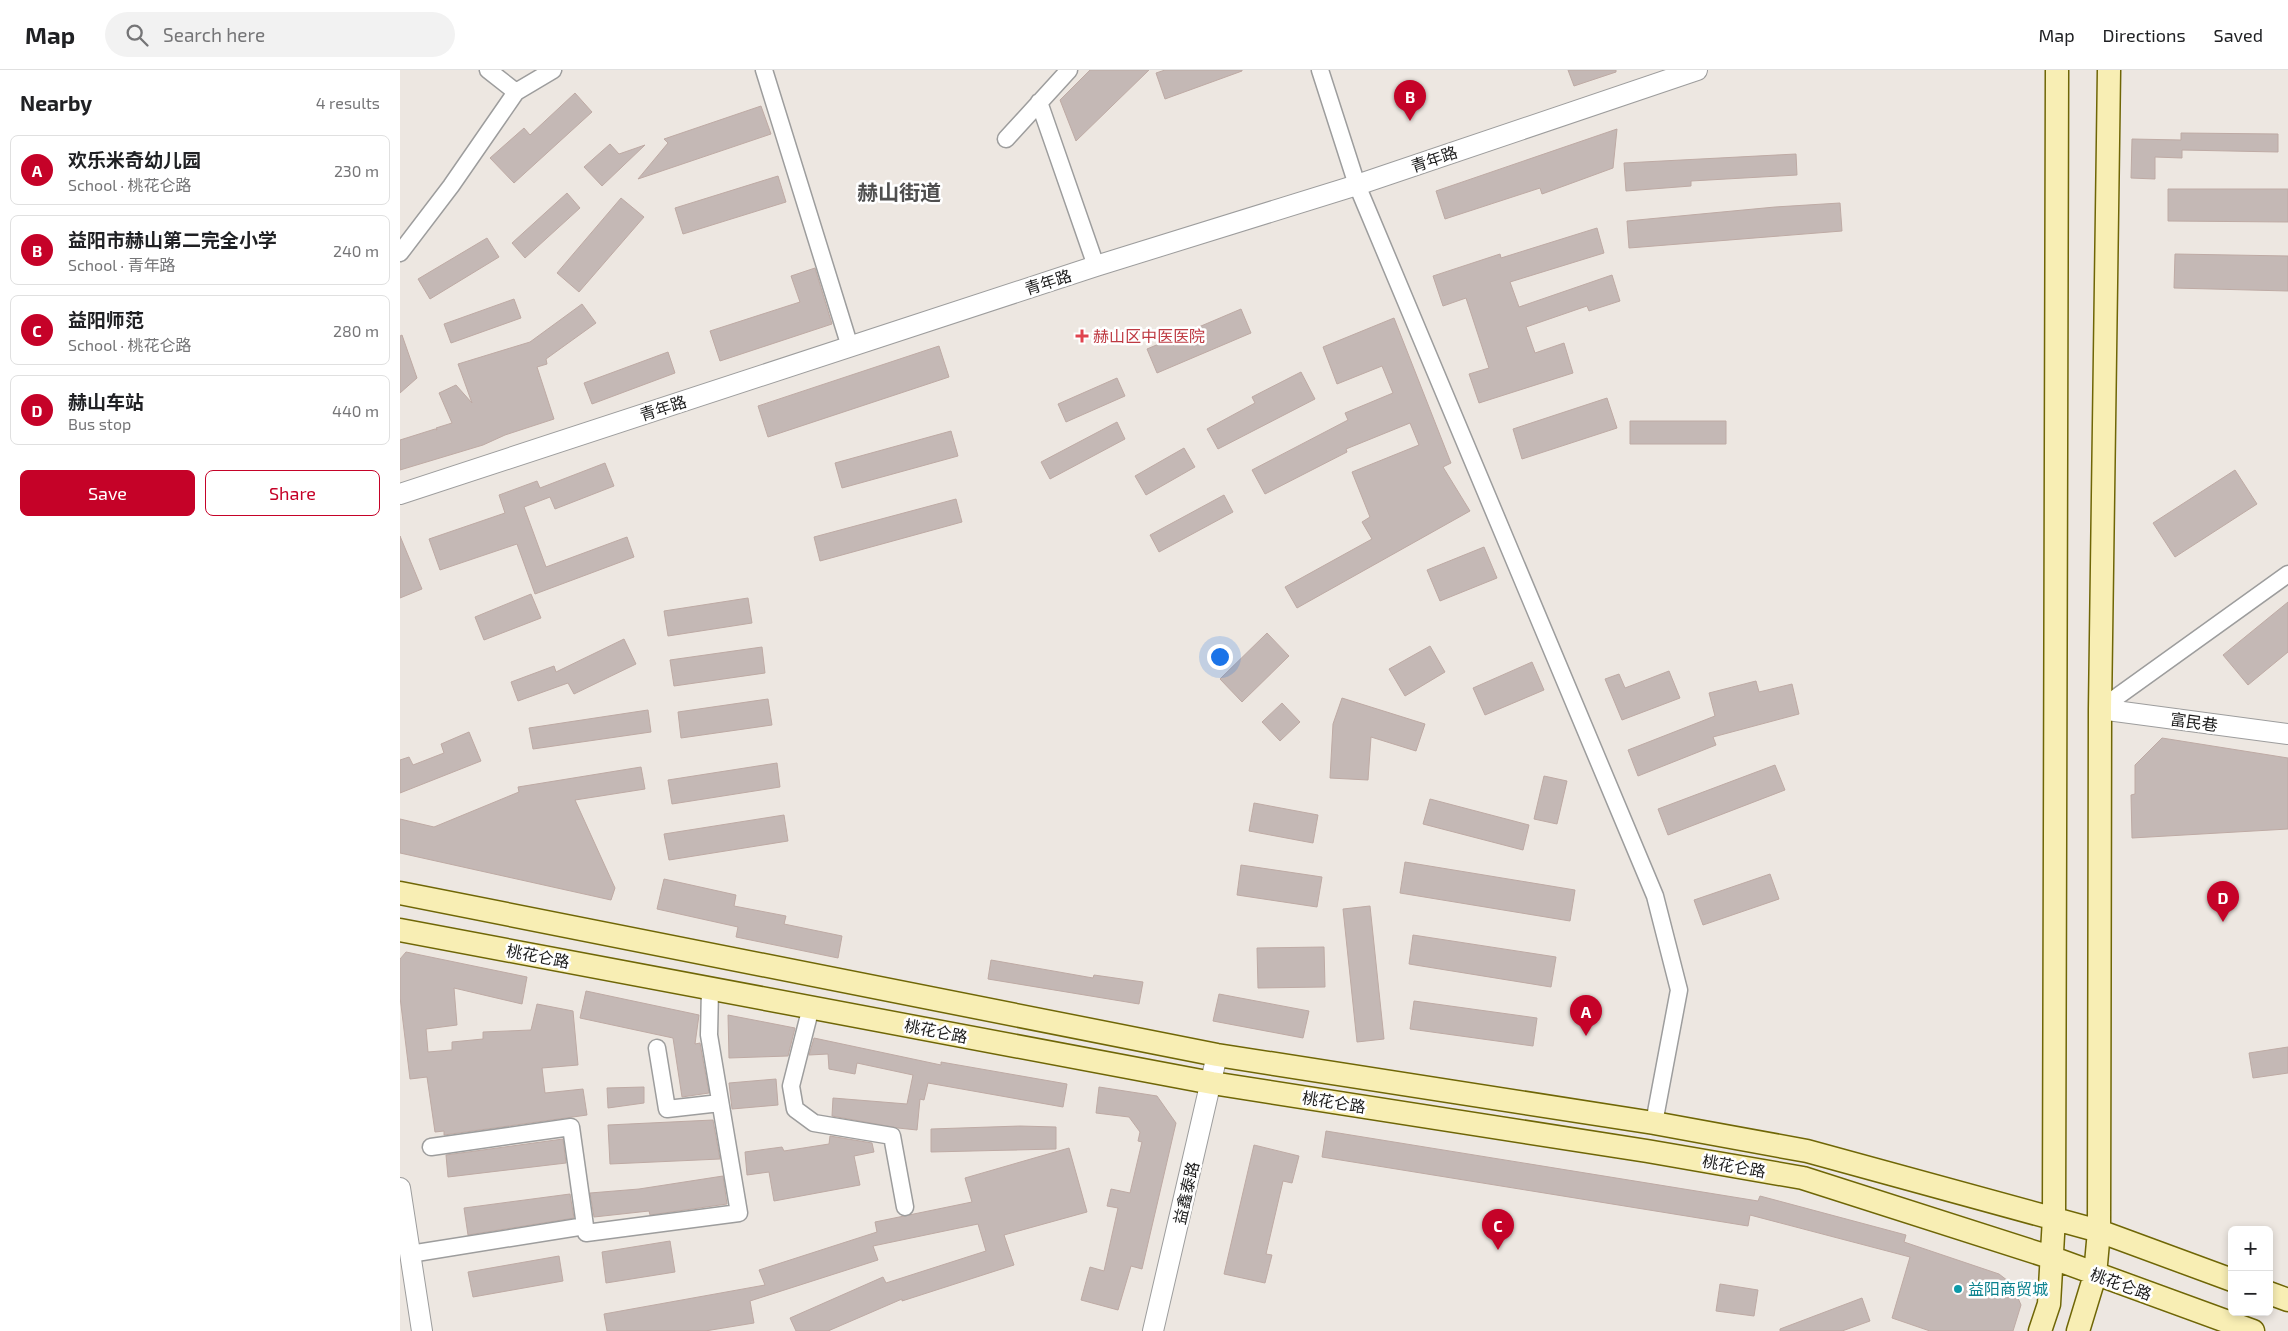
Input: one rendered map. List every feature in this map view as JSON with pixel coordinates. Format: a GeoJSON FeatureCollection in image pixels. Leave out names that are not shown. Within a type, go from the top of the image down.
{"type":"FeatureCollection","features":[{"type":"Feature","properties":{"kind":"main road"},"geometry":{"type":"LineString","coordinates":[[2040,1331],[2049,1304],[2054,1218],[2057,70]]}},
{"type":"Feature","properties":{"kind":"main road"},"geometry":{"type":"LineString","coordinates":[[2078,1331],[2095,1275],[2099,1230],[2100,709],[2109,70]]}},
{"type":"Feature","properties":{"kind":"main road","name":"桃花仑路"},"geometry":{"type":"LineString","coordinates":[[400,893],[1217,1055],[1654,1123],[1807,1151],[2099,1230],[2228,1278]]}},
{"type":"Feature","properties":{"kind":"main road","name":"桃花仑路"},"geometry":{"type":"LineString","coordinates":[[400,930],[1212,1083],[1647,1151],[1803,1178],[2053,1258],[2095,1275],[2253,1331]]}},
{"type":"Feature","properties":{"kind":"main road"},"geometry":{"type":"LineString","coordinates":[[2273,1294],[2288,1300]]}},
{"type":"Feature","properties":{"kind":"street"},"geometry":{"type":"LineString","coordinates":[[488,70],[516,92]]}},
{"type":"Feature","properties":{"kind":"street"},"geometry":{"type":"LineString","coordinates":[[400,253],[451,186],[516,92],[553,70]]}},
{"type":"Feature","properties":{"kind":"street"},"geometry":{"type":"LineString","coordinates":[[764,70],[850,347]]}},
{"type":"Feature","properties":{"kind":"street"},"geometry":{"type":"LineString","coordinates":[[1006,139],[1069,70]]}},
{"type":"Feature","properties":{"kind":"street"},"geometry":{"type":"LineString","coordinates":[[1320,70],[1357,185],[1655,896],[1679,990],[1654,1123]]}},
{"type":"Feature","properties":{"kind":"street","name":"青年路"},"geometry":{"type":"LineString","coordinates":[[400,494],[1096,266],[1357,185],[1697,70]]}},
{"type":"Feature","properties":{"kind":"street"},"geometry":{"type":"LineString","coordinates":[[1039,102],[1096,266]]}},
{"type":"Feature","properties":{"kind":"street"},"geometry":{"type":"LineString","coordinates":[[2100,709],[2288,574]]}},
{"type":"Feature","properties":{"kind":"street","name":"富民巷"},"geometry":{"type":"LineString","coordinates":[[2100,709],[2288,734]]}},
{"type":"Feature","properties":{"kind":"street"},"geometry":{"type":"LineString","coordinates":[[431,1147],[571,1127],[586,1233],[739,1212],[709,1035],[710,988]]}},
{"type":"Feature","properties":{"kind":"street"},"geometry":{"type":"LineString","coordinates":[[811,1007],[791,1086],[795,1109],[814,1123],[892,1136],[905,1207]]}},
{"type":"Feature","properties":{"kind":"street"},"geometry":{"type":"LineString","coordinates":[[657,1048],[667,1109],[720,1103]]}},
{"type":"Feature","properties":{"kind":"street","name":"益鑫泰路"},"geometry":{"type":"LineString","coordinates":[[1153,1331],[1217,1055]]}},
{"type":"Feature","properties":{"kind":"street"},"geometry":{"type":"LineString","coordinates":[[400,1188],[422,1331]]}},
{"type":"Feature","properties":{"kind":"street"},"geometry":{"type":"LineString","coordinates":[[410,1254],[585,1226]]}},
{"type":"Feature","properties":{"kind":"building"},"geometry":{"type":"Polygon","coordinates":[[[1090,70],[1149,70],[1076,141],[1060,100],[1090,70]]]}},
{"type":"Feature","properties":{"kind":"building"},"geometry":{"type":"Polygon","coordinates":[[[1165,70],[1242,71],[1165,99],[1156,73],[1165,70]]]}},
{"type":"Feature","properties":{"kind":"building"},"geometry":{"type":"Polygon","coordinates":[[[1568,70],[1616,70],[1616,72],[1574,86],[1568,70]]]}},
{"type":"Feature","properties":{"kind":"building"},"geometry":{"type":"Polygon","coordinates":[[[575,93],[592,112],[514,183],[490,158],[524,128],[530,135],[575,93]]]}},
{"type":"Feature","properties":{"kind":"building"},"geometry":{"type":"Polygon","coordinates":[[[761,106],[771,134],[638,179],[668,143],[664,139],[761,106]]]}},
{"type":"Feature","properties":{"kind":"building"},"geometry":{"type":"Polygon","coordinates":[[[1617,129],[1613,168],[1542,194],[1540,188],[1445,219],[1436,191],[1617,129]]]}},
{"type":"Feature","properties":{"kind":"building"},"geometry":{"type":"Polygon","coordinates":[[[2181,133],[2278,134],[2278,152],[2182,150],[2182,158],[2155,157],[2155,179],[2131,178],[2132,139],[2181,140],[2181,133]]]}},
{"type":"Feature","properties":{"kind":"building"},"geometry":{"type":"Polygon","coordinates":[[[610,144],[619,154],[645,145],[602,186],[584,167],[610,144]]]}},
{"type":"Feature","properties":{"kind":"building"},"geometry":{"type":"Polygon","coordinates":[[[1796,154],[1797,175],[1691,181],[1691,186],[1626,191],[1624,163],[1796,154]]]}},
{"type":"Feature","properties":{"kind":"building"},"geometry":{"type":"Polygon","coordinates":[[[778,176],[786,202],[683,234],[675,208],[778,176]]]}},
{"type":"Feature","properties":{"kind":"building"},"geometry":{"type":"Polygon","coordinates":[[[2168,189],[2288,189],[2288,222],[2168,221],[2168,189]]]}},
{"type":"Feature","properties":{"kind":"building"},"geometry":{"type":"Polygon","coordinates":[[[567,193],[580,208],[525,258],[512,243],[567,193]]]}},
{"type":"Feature","properties":{"kind":"building"},"geometry":{"type":"Polygon","coordinates":[[[621,198],[644,217],[579,292],[557,273],[621,198]]]}},
{"type":"Feature","properties":{"kind":"building"},"geometry":{"type":"Polygon","coordinates":[[[1840,203],[1842,231],[1629,248],[1627,221],[1840,203]]]}},
{"type":"Feature","properties":{"kind":"building"},"geometry":{"type":"Polygon","coordinates":[[[1597,228],[1604,253],[1510,282],[1519,307],[1612,275],[1620,301],[1589,311],[1587,306],[1526,327],[1535,353],[1564,343],[1573,373],[1479,403],[1469,374],[1489,368],[1466,298],[1443,306],[1433,276],[1500,254],[1501,258],[1597,228]]]}},
{"type":"Feature","properties":{"kind":"building"},"geometry":{"type":"Polygon","coordinates":[[[487,238],[499,257],[430,299],[418,279],[487,238]]]}},
{"type":"Feature","properties":{"kind":"building"},"geometry":{"type":"Polygon","coordinates":[[[2175,254],[2288,256],[2288,291],[2174,288],[2175,254]]]}},
{"type":"Feature","properties":{"kind":"building"},"geometry":{"type":"Polygon","coordinates":[[[815,268],[832,324],[720,361],[710,331],[800,302],[791,276],[815,268]]]}},
{"type":"Feature","properties":{"kind":"building"},"geometry":{"type":"Polygon","coordinates":[[[514,299],[521,318],[451,343],[444,324],[514,299]]]}},
{"type":"Feature","properties":{"kind":"building"},"geometry":{"type":"Polygon","coordinates":[[[582,304],[596,323],[546,359],[547,364],[537,367],[554,419],[505,435],[483,445],[400,470],[400,440],[437,430],[436,428],[452,423],[439,393],[456,385],[472,403],[458,364],[530,342],[582,304]]]}},
{"type":"Feature","properties":{"kind":"building"},"geometry":{"type":"Polygon","coordinates":[[[1241,309],[1251,333],[1157,373],[1147,349],[1241,309]]]}},
{"type":"Feature","properties":{"kind":"building"},"geometry":{"type":"Polygon","coordinates":[[[1394,318],[1451,463],[1443,467],[1470,511],[1297,608],[1285,587],[1372,539],[1362,522],[1370,517],[1352,472],[1419,445],[1410,423],[1346,449],[1347,452],[1265,494],[1252,470],[1348,420],[1345,413],[1393,393],[1382,366],[1337,384],[1323,347],[1394,318]]]}},
{"type":"Feature","properties":{"kind":"building"},"geometry":{"type":"Polygon","coordinates":[[[402,335],[417,378],[400,393],[400,336],[402,335]]]}},
{"type":"Feature","properties":{"kind":"building"},"geometry":{"type":"Polygon","coordinates":[[[939,346],[949,377],[768,437],[758,406],[939,346]]]}},
{"type":"Feature","properties":{"kind":"building"},"geometry":{"type":"Polygon","coordinates":[[[668,352],[675,373],[592,404],[584,383],[668,352]]]}},
{"type":"Feature","properties":{"kind":"building"},"geometry":{"type":"Polygon","coordinates":[[[1301,372],[1315,399],[1218,449],[1207,429],[1255,403],[1252,397],[1301,372]]]}},
{"type":"Feature","properties":{"kind":"building"},"geometry":{"type":"Polygon","coordinates":[[[1117,378],[1125,396],[1066,422],[1058,404],[1117,378]]]}},
{"type":"Feature","properties":{"kind":"building"},"geometry":{"type":"Polygon","coordinates":[[[1607,398],[1617,428],[1522,459],[1513,429],[1607,398]]]}},
{"type":"Feature","properties":{"kind":"building"},"geometry":{"type":"Polygon","coordinates":[[[1630,421],[1726,421],[1726,444],[1630,444],[1630,421]]]}},
{"type":"Feature","properties":{"kind":"building"},"geometry":{"type":"Polygon","coordinates":[[[1117,422],[1125,439],[1050,479],[1041,462],[1117,422]]]}},
{"type":"Feature","properties":{"kind":"building"},"geometry":{"type":"Polygon","coordinates":[[[951,431],[958,456],[842,488],[835,463],[951,431]]]}},
{"type":"Feature","properties":{"kind":"building"},"geometry":{"type":"Polygon","coordinates":[[[1184,448],[1195,467],[1146,495],[1135,476],[1184,448]]]}},
{"type":"Feature","properties":{"kind":"building"},"geometry":{"type":"Polygon","coordinates":[[[605,463],[614,486],[555,509],[550,497],[524,507],[546,567],[627,537],[634,557],[535,594],[517,544],[440,570],[429,539],[505,513],[499,495],[537,481],[540,488],[605,463]]]}},
{"type":"Feature","properties":{"kind":"building"},"geometry":{"type":"Polygon","coordinates":[[[2235,470],[2257,504],[2175,557],[2153,523],[2235,470]]]}},
{"type":"Feature","properties":{"kind":"building"},"geometry":{"type":"Polygon","coordinates":[[[1224,495],[1233,512],[1159,552],[1150,535],[1224,495]]]}},
{"type":"Feature","properties":{"kind":"building"},"geometry":{"type":"Polygon","coordinates":[[[956,499],[962,522],[820,561],[814,537],[956,499]]]}},
{"type":"Feature","properties":{"kind":"building"},"geometry":{"type":"Polygon","coordinates":[[[400,536],[422,589],[400,598],[400,536]]]}},
{"type":"Feature","properties":{"kind":"building"},"geometry":{"type":"Polygon","coordinates":[[[1484,547],[1497,578],[1440,601],[1427,570],[1484,547]]]}},
{"type":"Feature","properties":{"kind":"building"},"geometry":{"type":"Polygon","coordinates":[[[531,594],[541,618],[484,640],[475,617],[531,594]]]}},
{"type":"Feature","properties":{"kind":"building"},"geometry":{"type":"Polygon","coordinates":[[[748,598],[752,623],[668,636],[664,611],[748,598]]]}},
{"type":"Feature","properties":{"kind":"building"},"geometry":{"type":"Polygon","coordinates":[[[2288,602],[2288,652],[2248,685],[2223,655],[2288,602]]]}},
{"type":"Feature","properties":{"kind":"building"},"geometry":{"type":"Polygon","coordinates":[[[1267,633],[1289,656],[1242,702],[1220,679],[1267,633]]]}},
{"type":"Feature","properties":{"kind":"building"},"geometry":{"type":"Polygon","coordinates":[[[624,639],[636,664],[574,694],[568,683],[518,701],[511,682],[554,666],[556,672],[624,639]]]}},
{"type":"Feature","properties":{"kind":"building"},"geometry":{"type":"Polygon","coordinates":[[[1430,646],[1445,672],[1405,696],[1389,669],[1430,646]]]}},
{"type":"Feature","properties":{"kind":"building"},"geometry":{"type":"Polygon","coordinates":[[[762,647],[765,673],[674,686],[670,660],[762,647]]]}},
{"type":"Feature","properties":{"kind":"building"},"geometry":{"type":"Polygon","coordinates":[[[1532,662],[1544,690],[1485,715],[1473,688],[1532,662]]]}},
{"type":"Feature","properties":{"kind":"building"},"geometry":{"type":"Polygon","coordinates":[[[1669,671],[1680,698],[1622,720],[1605,679],[1619,674],[1625,688],[1669,671]]]}},
{"type":"Feature","properties":{"kind":"building"},"geometry":{"type":"Polygon","coordinates":[[[1756,681],[1759,692],[1792,684],[1799,714],[1713,737],[1716,745],[1638,776],[1628,750],[1715,716],[1709,693],[1756,681]]]}},
{"type":"Feature","properties":{"kind":"building"},"geometry":{"type":"Polygon","coordinates":[[[1342,698],[1425,724],[1416,751],[1371,737],[1368,780],[1330,778],[1333,724],[1342,698]]]}},
{"type":"Feature","properties":{"kind":"building"},"geometry":{"type":"Polygon","coordinates":[[[768,699],[772,725],[681,738],[678,712],[768,699]]]}},
{"type":"Feature","properties":{"kind":"building"},"geometry":{"type":"Polygon","coordinates":[[[1282,703],[1300,722],[1280,741],[1262,722],[1282,703]]]}},
{"type":"Feature","properties":{"kind":"building"},"geometry":{"type":"Polygon","coordinates":[[[648,710],[651,732],[533,749],[529,728],[648,710]]]}},
{"type":"Feature","properties":{"kind":"building"},"geometry":{"type":"Polygon","coordinates":[[[469,732],[481,761],[400,793],[400,760],[409,757],[413,765],[444,753],[441,744],[469,732]]]}},
{"type":"Feature","properties":{"kind":"building"},"geometry":{"type":"Polygon","coordinates":[[[2162,738],[2288,758],[2288,829],[2132,838],[2131,795],[2135,794],[2135,765],[2162,738]]]}},
{"type":"Feature","properties":{"kind":"building"},"geometry":{"type":"Polygon","coordinates":[[[777,763],[780,787],[672,804],[668,780],[777,763]]]}},
{"type":"Feature","properties":{"kind":"building"},"geometry":{"type":"Polygon","coordinates":[[[1775,765],[1785,790],[1668,835],[1658,809],[1775,765]]]}},
{"type":"Feature","properties":{"kind":"building"},"geometry":{"type":"Polygon","coordinates":[[[641,767],[645,789],[575,800],[615,888],[611,900],[400,853],[400,819],[434,827],[519,792],[518,787],[641,767]]]}},
{"type":"Feature","properties":{"kind":"building"},"geometry":{"type":"Polygon","coordinates":[[[1544,776],[1567,781],[1557,824],[1534,819],[1544,776]]]}},
{"type":"Feature","properties":{"kind":"building"},"geometry":{"type":"Polygon","coordinates":[[[1430,799],[1529,825],[1523,850],[1423,824],[1430,799]]]}},
{"type":"Feature","properties":{"kind":"building"},"geometry":{"type":"Polygon","coordinates":[[[1254,803],[1318,815],[1313,843],[1249,831],[1254,803]]]}},
{"type":"Feature","properties":{"kind":"building"},"geometry":{"type":"Polygon","coordinates":[[[784,815],[788,841],[669,860],[664,834],[784,815]]]}},
{"type":"Feature","properties":{"kind":"building"},"geometry":{"type":"Polygon","coordinates":[[[1405,862],[1575,890],[1570,921],[1400,893],[1405,862]]]}},
{"type":"Feature","properties":{"kind":"building"},"geometry":{"type":"Polygon","coordinates":[[[1241,865],[1322,877],[1317,907],[1237,895],[1241,865]]]}},
{"type":"Feature","properties":{"kind":"building"},"geometry":{"type":"Polygon","coordinates":[[[1770,874],[1779,899],[1703,925],[1694,900],[1770,874]]]}},
{"type":"Feature","properties":{"kind":"building"},"geometry":{"type":"Polygon","coordinates":[[[664,879],[736,895],[734,906],[786,916],[784,924],[842,936],[838,958],[736,937],[738,927],[657,909],[664,879]]]}},
{"type":"Feature","properties":{"kind":"building"},"geometry":{"type":"Polygon","coordinates":[[[1370,906],[1384,1039],[1357,1042],[1343,909],[1370,906]]]}},
{"type":"Feature","properties":{"kind":"building"},"geometry":{"type":"Polygon","coordinates":[[[1413,935],[1556,957],[1551,987],[1409,964],[1413,935]]]}},
{"type":"Feature","properties":{"kind":"building"},"geometry":{"type":"Polygon","coordinates":[[[1324,947],[1325,987],[1258,988],[1257,948],[1324,947]]]}},
{"type":"Feature","properties":{"kind":"building"},"geometry":{"type":"Polygon","coordinates":[[[406,952],[527,977],[522,1004],[454,988],[457,1025],[426,1029],[428,1052],[452,1050],[452,1042],[483,1039],[483,1032],[531,1030],[537,1004],[573,1011],[578,1065],[542,1068],[545,1093],[583,1089],[587,1115],[444,1135],[444,1131],[435,1132],[427,1077],[410,1079],[400,997],[400,959],[406,952]]]}},
{"type":"Feature","properties":{"kind":"building"},"geometry":{"type":"Polygon","coordinates":[[[991,960],[1093,978],[1094,975],[1143,982],[1139,1004],[988,979],[991,960]]]}},
{"type":"Feature","properties":{"kind":"building"},"geometry":{"type":"Polygon","coordinates":[[[586,991],[699,1015],[695,1044],[700,1043],[709,1093],[682,1097],[673,1038],[580,1018],[586,991]]]}},
{"type":"Feature","properties":{"kind":"building"},"geometry":{"type":"Polygon","coordinates":[[[1219,994],[1309,1011],[1303,1038],[1213,1021],[1219,994]]]}},
{"type":"Feature","properties":{"kind":"building"},"geometry":{"type":"Polygon","coordinates":[[[1414,1001],[1537,1018],[1533,1046],[1410,1029],[1414,1001]]]}},
{"type":"Feature","properties":{"kind":"building"},"geometry":{"type":"Polygon","coordinates":[[[728,1015],[795,1028],[788,1056],[729,1058],[728,1015]]]}},
{"type":"Feature","properties":{"kind":"building"},"geometry":{"type":"Polygon","coordinates":[[[814,1038],[941,1065],[941,1062],[1067,1084],[1063,1107],[928,1083],[924,1100],[920,1099],[917,1130],[832,1116],[833,1098],[907,1104],[913,1075],[857,1063],[855,1074],[829,1069],[828,1054],[809,1055],[814,1038]]]}},
{"type":"Feature","properties":{"kind":"building"},"geometry":{"type":"Polygon","coordinates":[[[2288,1047],[2288,1073],[2253,1078],[2249,1053],[2288,1047]]]}},
{"type":"Feature","properties":{"kind":"building"},"geometry":{"type":"Polygon","coordinates":[[[776,1079],[778,1105],[732,1109],[729,1083],[776,1079]]]}},
{"type":"Feature","properties":{"kind":"building"},"geometry":{"type":"Polygon","coordinates":[[[644,1087],[644,1103],[608,1108],[607,1088],[644,1087]]]}},
{"type":"Feature","properties":{"kind":"building"},"geometry":{"type":"Polygon","coordinates":[[[1099,1087],[1157,1096],[1176,1123],[1142,1269],[1131,1266],[1118,1310],[1081,1300],[1090,1267],[1104,1271],[1118,1208],[1107,1206],[1111,1189],[1130,1193],[1142,1142],[1138,1141],[1140,1132],[1129,1117],[1096,1113],[1099,1087]]]}},
{"type":"Feature","properties":{"kind":"building"},"geometry":{"type":"Polygon","coordinates":[[[713,1120],[720,1159],[610,1164],[608,1125],[713,1120]]]}},
{"type":"Feature","properties":{"kind":"building"},"geometry":{"type":"Polygon","coordinates":[[[1020,1126],[1056,1127],[1056,1149],[931,1152],[931,1129],[1020,1126]]]}},
{"type":"Feature","properties":{"kind":"building"},"geometry":{"type":"Polygon","coordinates":[[[1326,1131],[1758,1201],[1760,1196],[1906,1235],[1904,1242],[1999,1274],[2012,1284],[2021,1305],[2013,1331],[1930,1331],[1892,1318],[1910,1257],[1750,1215],[1748,1226],[1322,1157],[1326,1131]]]}},
{"type":"Feature","properties":{"kind":"building"},"geometry":{"type":"Polygon","coordinates":[[[830,1136],[872,1143],[874,1152],[854,1156],[860,1185],[774,1201],[769,1172],[747,1175],[745,1152],[782,1147],[784,1151],[829,1144],[830,1136]]]}},
{"type":"Feature","properties":{"kind":"building"},"geometry":{"type":"Polygon","coordinates":[[[563,1139],[566,1163],[448,1177],[446,1155],[563,1139]]]}},
{"type":"Feature","properties":{"kind":"building"},"geometry":{"type":"Polygon","coordinates":[[[1254,1145],[1299,1156],[1292,1183],[1283,1181],[1266,1254],[1272,1255],[1265,1283],[1224,1274],[1254,1145]]]}},
{"type":"Feature","properties":{"kind":"building"},"geometry":{"type":"Polygon","coordinates":[[[1069,1148],[1087,1212],[1004,1235],[1014,1265],[902,1301],[902,1299],[828,1331],[796,1331],[790,1318],[883,1277],[886,1283],[986,1251],[978,1224],[873,1246],[878,1260],[750,1301],[754,1323],[705,1331],[607,1331],[604,1314],[765,1285],[759,1270],[877,1232],[875,1222],[972,1202],[965,1178],[1069,1148]]]}},
{"type":"Feature","properties":{"kind":"building"},"geometry":{"type":"Polygon","coordinates":[[[723,1176],[727,1204],[650,1215],[649,1211],[594,1217],[590,1193],[639,1189],[723,1176]]]}},
{"type":"Feature","properties":{"kind":"building"},"geometry":{"type":"Polygon","coordinates":[[[570,1194],[574,1218],[468,1235],[464,1208],[570,1194]]]}},
{"type":"Feature","properties":{"kind":"building"},"geometry":{"type":"Polygon","coordinates":[[[670,1241],[675,1272],[606,1283],[602,1252],[670,1241]]]}},
{"type":"Feature","properties":{"kind":"building"},"geometry":{"type":"Polygon","coordinates":[[[559,1256],[563,1281],[473,1297],[468,1272],[559,1256]]]}},
{"type":"Feature","properties":{"kind":"building"},"geometry":{"type":"Polygon","coordinates":[[[1720,1284],[1758,1290],[1754,1316],[1716,1311],[1720,1284]]]}},
{"type":"Feature","properties":{"kind":"building"},"geometry":{"type":"Polygon","coordinates":[[[1862,1298],[1870,1321],[1842,1331],[1780,1331],[1780,1329],[1862,1298]]]}},
{"type":"Feature","properties":{"kind":"place","name":"益阳市赫山第二完全小学"},"geometry":{"type":"Point","coordinates":[1410,121]}},
{"type":"Feature","properties":{"kind":"place","name":"赫山区中医医院"},"geometry":{"type":"Point","coordinates":[1082,336]}},
{"type":"Feature","properties":{"kind":"place","name":"赫山车站"},"geometry":{"type":"Point","coordinates":[2223,922]}},
{"type":"Feature","properties":{"kind":"place","name":"欢乐米奇幼儿园"},"geometry":{"type":"Point","coordinates":[1586,1036]}},
{"type":"Feature","properties":{"kind":"place","name":"益阳师范"},"geometry":{"type":"Point","coordinates":[1498,1250]}},
{"type":"Feature","properties":{"kind":"place","name":"益阳商贸城"},"geometry":{"type":"Point","coordinates":[1958,1289]}},
{"type":"Feature","properties":{"kind":"district","name":"赫山街道"},"geometry":{"type":"Point","coordinates":[899,193]}}]}
